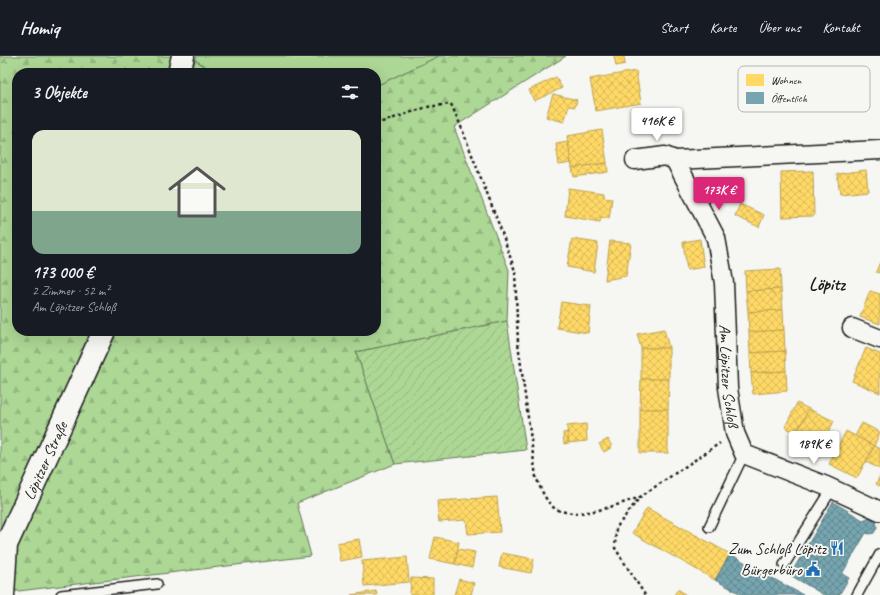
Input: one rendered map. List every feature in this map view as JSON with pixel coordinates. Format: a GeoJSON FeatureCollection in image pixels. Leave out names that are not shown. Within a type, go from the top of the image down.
{"type":"FeatureCollection","features":[{"type":"Feature","properties":{"kind":"street"},"geometry":{"type":"LineString","coordinates":[[180,68],[183,56]]}},
{"type":"Feature","properties":{"kind":"street"},"geometry":{"type":"LineString","coordinates":[[635,160],[666,156],[675,160],[880,150]]}},
{"type":"Feature","properties":{"kind":"street","name":"Am Löpitzer Schloß"},"geometry":{"type":"LineString","coordinates":[[675,160],[716,238],[724,282],[728,388],[735,433],[744,454]]}},
{"type":"Feature","properties":{"kind":"street"},"geometry":{"type":"LineString","coordinates":[[852,328],[880,338]]}},
{"type":"Feature","properties":{"kind":"street","name":"Löpitzer Straße"},"geometry":{"type":"LineString","coordinates":[[3,595],[6,545],[102,336]]}},
{"type":"Feature","properties":{"kind":"street"},"geometry":{"type":"LineString","coordinates":[[744,454],[832,489],[880,511]]}},
{"type":"Feature","properties":{"kind":"lane"},"geometry":{"type":"LineString","coordinates":[[709,527],[744,454]]}},
{"type":"Feature","properties":{"kind":"lane"},"geometry":{"type":"LineString","coordinates":[[784,566],[832,489]]}},
{"type":"Feature","properties":{"kind":"lane"},"geometry":{"type":"LineString","coordinates":[[857,595],[880,554]]}},
{"type":"Feature","properties":{"kind":"lane"},"geometry":{"type":"LineString","coordinates":[[62,595],[158,584]]}},
{"type":"Feature","properties":{"kind":"path"},"geometry":{"type":"LineString","coordinates":[[381,122],[427,107],[451,104],[458,119],[501,230],[515,271],[518,343],[536,477],[545,497],[557,510],[579,514],[618,505],[640,497],[735,433]]}},
{"type":"Feature","properties":{"kind":"path"},"geometry":{"type":"LineString","coordinates":[[640,497],[616,528],[615,548],[645,595]]}},
{"type":"Feature","properties":{"kind":"green space"},"geometry":{"type":"Polygon","coordinates":[[[0,56],[174,56],[172,68],[12,68],[12,336],[93,336],[0,576],[0,56]]]}},
{"type":"Feature","properties":{"kind":"green space"},"geometry":{"type":"Polygon","coordinates":[[[197,56],[439,56],[381,84],[381,68],[207,68],[195,60],[197,56]]]}},
{"type":"Feature","properties":{"kind":"green space"},"geometry":{"type":"Polygon","coordinates":[[[439,56],[566,56],[454,127],[509,270],[507,321],[356,352],[395,464],[297,503],[311,556],[10,592],[12,546],[110,336],[381,336],[381,84],[439,56]]]}},
{"type":"Feature","properties":{"kind":"green space"},"geometry":{"type":"Polygon","coordinates":[[[195,60],[207,68],[193,68],[195,60]]]}},
{"type":"Feature","properties":{"kind":"green space"},"geometry":{"type":"Polygon","coordinates":[[[507,321],[526,450],[395,464],[356,352],[507,321]]]}},
{"type":"Feature","properties":{"kind":"building: Wohnen"},"geometry":{"type":"Polygon","coordinates":[[[614,56],[624,56],[625,64],[616,66],[614,56]]]}},
{"type":"Feature","properties":{"kind":"building: Wohnen"},"geometry":{"type":"Polygon","coordinates":[[[636,71],[641,103],[596,111],[590,79],[636,71]]]}},
{"type":"Feature","properties":{"kind":"building: Wohnen"},"geometry":{"type":"Polygon","coordinates":[[[556,77],[562,88],[534,101],[529,90],[556,77]]]}},
{"type":"Feature","properties":{"kind":"building: Wohnen"},"geometry":{"type":"Polygon","coordinates":[[[553,94],[577,100],[575,107],[569,106],[564,122],[546,117],[553,94]]]}},
{"type":"Feature","properties":{"kind":"building: Wohnen"},"geometry":{"type":"Polygon","coordinates":[[[602,130],[607,163],[572,168],[567,136],[602,130]]]}},
{"type":"Feature","properties":{"kind":"building: Wohnen"},"geometry":{"type":"Polygon","coordinates":[[[568,142],[571,163],[559,165],[556,144],[568,142]]]}},
{"type":"Feature","properties":{"kind":"building: Wohnen"},"geometry":{"type":"Polygon","coordinates":[[[607,163],[608,172],[574,177],[572,168],[607,163]]]}},
{"type":"Feature","properties":{"kind":"building: Wohnen"},"geometry":{"type":"Polygon","coordinates":[[[866,170],[868,191],[840,194],[837,174],[866,170]]]}},
{"type":"Feature","properties":{"kind":"building: Wohnen"},"geometry":{"type":"Polygon","coordinates":[[[813,171],[814,216],[782,217],[781,172],[813,171]]]}},
{"type":"Feature","properties":{"kind":"building: Wohnen"},"geometry":{"type":"Polygon","coordinates":[[[568,188],[604,193],[604,197],[612,198],[609,219],[601,217],[600,222],[565,216],[568,188]]]}},
{"type":"Feature","properties":{"kind":"building: Wohnen"},"geometry":{"type":"Polygon","coordinates":[[[740,204],[764,215],[759,227],[735,216],[740,204]]]}},
{"type":"Feature","properties":{"kind":"building: Wohnen"},"geometry":{"type":"Polygon","coordinates":[[[572,239],[598,243],[594,272],[567,267],[572,239]]]}},
{"type":"Feature","properties":{"kind":"building: Wohnen"},"geometry":{"type":"Polygon","coordinates":[[[700,239],[704,267],[687,270],[683,242],[700,239]]]}},
{"type":"Feature","properties":{"kind":"building: Wohnen"},"geometry":{"type":"Polygon","coordinates":[[[610,241],[631,243],[626,276],[605,280],[610,241]]]}},
{"type":"Feature","properties":{"kind":"building: Wohnen"},"geometry":{"type":"Polygon","coordinates":[[[880,262],[880,273],[876,272],[880,262]]]}},
{"type":"Feature","properties":{"kind":"building: Wohnen"},"geometry":{"type":"Polygon","coordinates":[[[780,269],[781,289],[746,291],[745,271],[780,269]]]}},
{"type":"Feature","properties":{"kind":"building: Wohnen"},"geometry":{"type":"Polygon","coordinates":[[[781,289],[783,310],[748,312],[746,291],[781,289]]]}},
{"type":"Feature","properties":{"kind":"building: Wohnen"},"geometry":{"type":"Polygon","coordinates":[[[870,291],[880,294],[880,324],[860,317],[870,291]]]}},
{"type":"Feature","properties":{"kind":"building: Wohnen"},"geometry":{"type":"Polygon","coordinates":[[[561,302],[591,306],[588,333],[557,328],[561,302]]]}},
{"type":"Feature","properties":{"kind":"building: Wohnen"},"geometry":{"type":"Polygon","coordinates":[[[783,310],[784,330],[749,332],[748,312],[783,310]]]}},
{"type":"Feature","properties":{"kind":"building: Wohnen"},"geometry":{"type":"Polygon","coordinates":[[[664,329],[669,348],[641,348],[637,334],[664,329]]]}},
{"type":"Feature","properties":{"kind":"building: Wohnen"},"geometry":{"type":"Polygon","coordinates":[[[784,330],[785,351],[750,353],[749,332],[784,330]]]}},
{"type":"Feature","properties":{"kind":"building: Wohnen"},"geometry":{"type":"Polygon","coordinates":[[[641,348],[669,348],[669,379],[641,379],[641,348]]]}},
{"type":"Feature","properties":{"kind":"building: Wohnen"},"geometry":{"type":"Polygon","coordinates":[[[866,348],[880,354],[880,393],[852,381],[866,348]]]}},
{"type":"Feature","properties":{"kind":"building: Wohnen"},"geometry":{"type":"Polygon","coordinates":[[[785,351],[786,371],[751,373],[750,353],[785,351]]]}},
{"type":"Feature","properties":{"kind":"building: Wohnen"},"geometry":{"type":"Polygon","coordinates":[[[786,371],[787,391],[753,394],[751,373],[786,371]]]}},
{"type":"Feature","properties":{"kind":"building: Wohnen"},"geometry":{"type":"Polygon","coordinates":[[[641,379],[669,379],[668,409],[640,409],[641,379]]]}},
{"type":"Feature","properties":{"kind":"building: Wohnen"},"geometry":{"type":"Polygon","coordinates":[[[797,403],[809,409],[796,433],[785,427],[797,403]]]}},
{"type":"Feature","properties":{"kind":"building: Wohnen"},"geometry":{"type":"Polygon","coordinates":[[[640,409],[668,409],[668,453],[640,453],[640,409]]]}},
{"type":"Feature","properties":{"kind":"building: Wohnen"},"geometry":{"type":"Polygon","coordinates":[[[809,409],[834,421],[819,451],[794,438],[809,409]]]}},
{"type":"Feature","properties":{"kind":"building: Wohnen"},"geometry":{"type":"Polygon","coordinates":[[[862,423],[880,432],[874,446],[855,436],[862,423]]]}},
{"type":"Feature","properties":{"kind":"building: Wohnen"},"geometry":{"type":"Polygon","coordinates":[[[586,424],[587,441],[568,443],[567,426],[586,424]]]}},
{"type":"Feature","properties":{"kind":"building: Wohnen"},"geometry":{"type":"Polygon","coordinates":[[[846,431],[874,446],[857,478],[829,464],[846,431]]]}},
{"type":"Feature","properties":{"kind":"building: Wohnen"},"geometry":{"type":"Polygon","coordinates":[[[568,432],[568,443],[564,444],[563,433],[568,432]]]}},
{"type":"Feature","properties":{"kind":"building: Wohnen"},"geometry":{"type":"Polygon","coordinates":[[[608,439],[612,447],[604,452],[599,444],[608,439]]]}},
{"type":"Feature","properties":{"kind":"building: Wohnen"},"geometry":{"type":"Polygon","coordinates":[[[874,446],[880,449],[880,469],[866,462],[874,446]]]}},
{"type":"Feature","properties":{"kind":"building: Wohnen"},"geometry":{"type":"Polygon","coordinates":[[[880,476],[880,486],[876,484],[880,476]]]}},
{"type":"Feature","properties":{"kind":"building: Wohnen"},"geometry":{"type":"Polygon","coordinates":[[[497,497],[500,532],[468,534],[466,520],[439,522],[437,501],[497,497]]]}},
{"type":"Feature","properties":{"kind":"building: Wohnen"},"geometry":{"type":"Polygon","coordinates":[[[647,508],[730,554],[715,580],[632,533],[647,508]]]}},
{"type":"Feature","properties":{"kind":"building: Wohnen"},"geometry":{"type":"Polygon","coordinates":[[[435,537],[459,542],[455,564],[430,559],[435,537]]]}},
{"type":"Feature","properties":{"kind":"building: Wohnen"},"geometry":{"type":"Polygon","coordinates":[[[359,539],[362,557],[340,561],[337,543],[359,539]]]}},
{"type":"Feature","properties":{"kind":"building: Wohnen"},"geometry":{"type":"Polygon","coordinates":[[[458,549],[475,552],[472,568],[455,564],[458,549]]]}},
{"type":"Feature","properties":{"kind":"building: Wohnen"},"geometry":{"type":"Polygon","coordinates":[[[502,553],[534,559],[531,573],[499,567],[502,553]]]}},
{"type":"Feature","properties":{"kind":"building: Wohnen"},"geometry":{"type":"Polygon","coordinates":[[[407,557],[409,582],[364,586],[362,561],[407,557]]]}},
{"type":"Feature","properties":{"kind":"building: Wohnen"},"geometry":{"type":"Polygon","coordinates":[[[411,578],[433,579],[433,595],[410,595],[411,578]]]}},
{"type":"Feature","properties":{"kind":"building: Wohnen"},"geometry":{"type":"Polygon","coordinates":[[[459,579],[474,583],[471,595],[454,595],[459,579]]]}},
{"type":"Feature","properties":{"kind":"building: Wohnen"},"geometry":{"type":"Polygon","coordinates":[[[678,589],[686,595],[674,595],[678,589]]]}},
{"type":"Feature","properties":{"kind":"building: Wohnen"},"geometry":{"type":"Polygon","coordinates":[[[376,591],[377,595],[351,595],[376,591]]]}},
{"type":"Feature","properties":{"kind":"building: Öffentlich"},"geometry":{"type":"Polygon","coordinates":[[[833,502],[863,520],[870,517],[876,521],[877,527],[874,533],[866,533],[842,574],[849,578],[839,595],[824,595],[790,575],[833,502]]]}},
{"type":"Feature","properties":{"kind":"building: Öffentlich"},"geometry":{"type":"Polygon","coordinates":[[[730,554],[803,595],[743,595],[715,580],[730,554]]]}},
{"type":"Feature","properties":{"kind":"place","name":"Zum Schloß Löpitz"},"geometry":{"type":"Point","coordinates":[837,548]}},
{"type":"Feature","properties":{"kind":"place","name":"Bürgerbüro"},"geometry":{"type":"Point","coordinates":[813,569]}},
{"type":"Feature","properties":{"kind":"district","name":"Löpitz"},"geometry":{"type":"Point","coordinates":[827,284]}}]}
